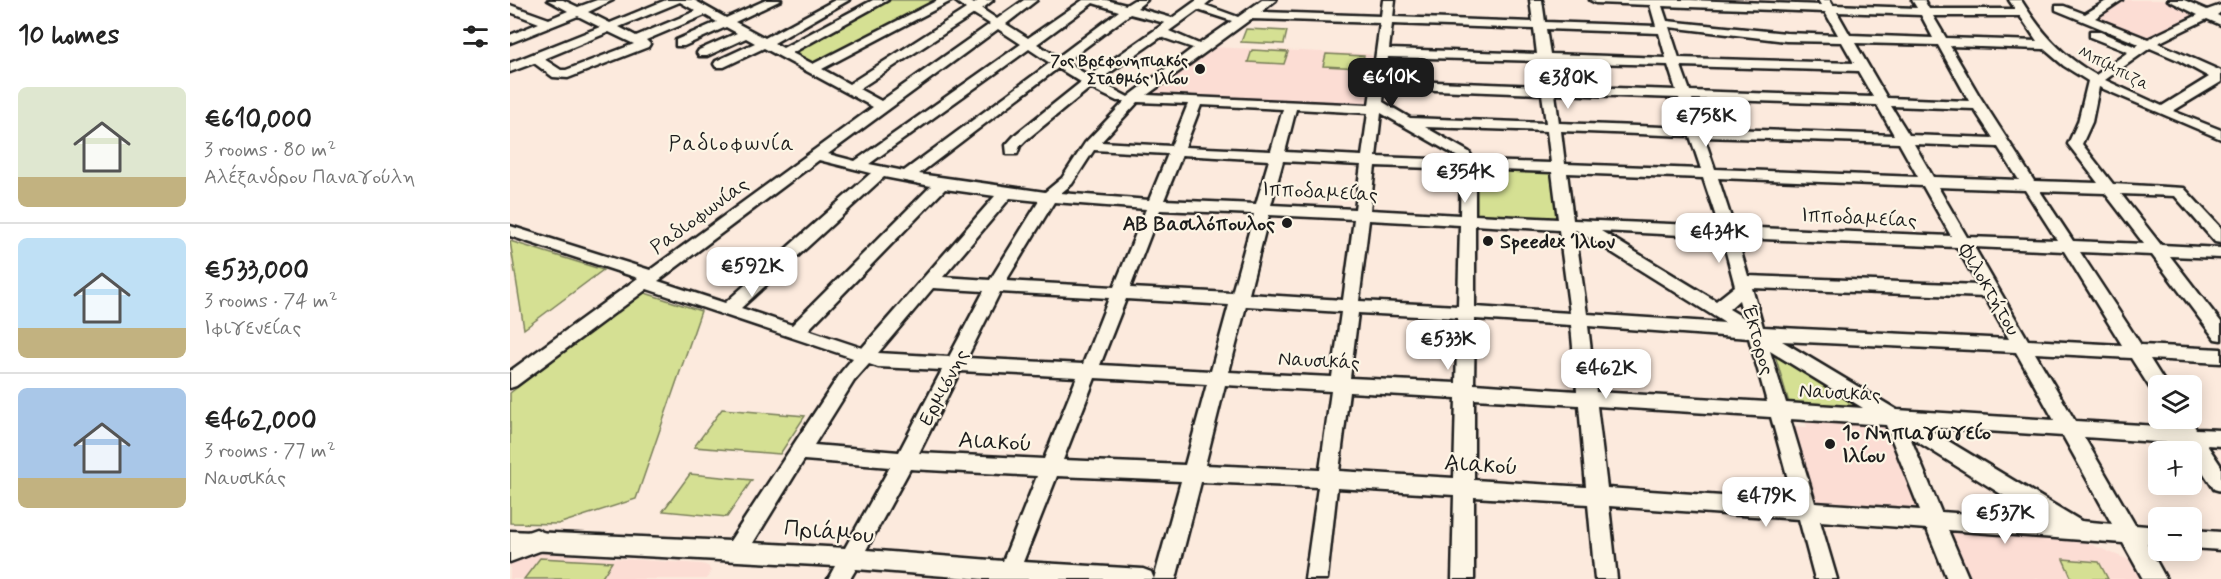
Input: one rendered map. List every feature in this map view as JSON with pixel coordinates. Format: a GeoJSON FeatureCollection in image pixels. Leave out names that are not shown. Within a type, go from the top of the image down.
{"type":"FeatureCollection","features":[{"type":"Feature","properties":{"kind":"main road"},"geometry":{"type":"LineString","coordinates":[[510,550],[523,540]]}},
{"type":"Feature","properties":{"kind":"street"},"geometry":{"type":"LineString","coordinates":[[554,0],[639,41],[705,12]]}},
{"type":"Feature","properties":{"kind":"street"},"geometry":{"type":"LineString","coordinates":[[510,39],[607,0]]}},
{"type":"Feature","properties":{"kind":"street"},"geometry":{"type":"LineString","coordinates":[[510,68],[676,0]]}},
{"type":"Feature","properties":{"kind":"street"},"geometry":{"type":"LineString","coordinates":[[685,0],[882,107]]}},
{"type":"Feature","properties":{"kind":"street"},"geometry":{"type":"LineString","coordinates":[[680,43],[775,0]]}},
{"type":"Feature","properties":{"kind":"street"},"geometry":{"type":"LineString","coordinates":[[720,64],[765,43],[843,0]]}},
{"type":"Feature","properties":{"kind":"street"},"geometry":{"type":"LineString","coordinates":[[783,53],[882,0]]}},
{"type":"Feature","properties":{"kind":"street"},"geometry":{"type":"LineString","coordinates":[[813,69],[947,0]]}},
{"type":"Feature","properties":{"kind":"street"},"geometry":{"type":"LineString","coordinates":[[960,0],[1089,82],[1129,98],[1290,106],[1376,106],[1409,122],[1464,155],[1468,164],[1464,579]]}},
{"type":"Feature","properties":{"kind":"street"},"geometry":{"type":"LineString","coordinates":[[849,90],[987,0]]}},
{"type":"Feature","properties":{"kind":"street","name":"Ραδιοφωνίας"},"geometry":{"type":"LineString","coordinates":[[510,381],[1031,0]]}},
{"type":"Feature","properties":{"kind":"street"},"geometry":{"type":"LineString","coordinates":[[857,166],[1091,0],[1174,22]]}},
{"type":"Feature","properties":{"kind":"street"},"geometry":{"type":"LineString","coordinates":[[907,176],[1141,0]]}},
{"type":"Feature","properties":{"kind":"street"},"geometry":{"type":"LineString","coordinates":[[1050,196],[1054,180],[1077,148],[1152,74],[1258,0]]}},
{"type":"Feature","properties":{"kind":"street"},"geometry":{"type":"LineString","coordinates":[[1050,196],[1066,182],[1090,146],[1129,98],[1270,0]]}},
{"type":"Feature","properties":{"kind":"street"},"geometry":{"type":"LineString","coordinates":[[1316,579],[1389,0]]}},
{"type":"Feature","properties":{"kind":"street"},"geometry":{"type":"LineString","coordinates":[[1536,0],[1560,168],[1574,226],[1579,319],[1606,579]]}},
{"type":"Feature","properties":{"kind":"street"},"geometry":{"type":"LineString","coordinates":[[1596,0],[1826,4],[1925,12],[2023,13]]}},
{"type":"Feature","properties":{"kind":"street"},"geometry":{"type":"LineString","coordinates":[[1918,0],[1973,95],[2067,247],[2151,375]]}},
{"type":"Feature","properties":{"kind":"street","name":"Μπίμπιζα"},"geometry":{"type":"LineString","coordinates":[[2015,0],[2046,45],[2069,64],[2097,80],[2221,135]]}},
{"type":"Feature","properties":{"kind":"street"},"geometry":{"type":"LineString","coordinates":[[2087,18],[2116,0]]}},
{"type":"Feature","properties":{"kind":"street"},"geometry":{"type":"LineString","coordinates":[[2174,0],[2221,21]]}},
{"type":"Feature","properties":{"kind":"street","name":"Έκτορος"},"geometry":{"type":"LineString","coordinates":[[1655,1],[1666,27],[1684,95],[1728,232],[1826,579]]}},
{"type":"Feature","properties":{"kind":"street"},"geometry":{"type":"LineString","coordinates":[[1012,151],[1013,145],[1021,137],[1089,82],[1201,3],[1233,18]]}},
{"type":"Feature","properties":{"kind":"street","name":"Φιλοκτήτου"},"geometry":{"type":"LineString","coordinates":[[1826,4],[2155,579]]}},
{"type":"Feature","properties":{"kind":"street"},"geometry":{"type":"LineString","coordinates":[[510,8],[549,23]]}},
{"type":"Feature","properties":{"kind":"street"},"geometry":{"type":"LineString","coordinates":[[2061,8],[2149,43],[2220,77]]}},
{"type":"Feature","properties":{"kind":"street"},"geometry":{"type":"LineString","coordinates":[[2221,8],[2149,43],[2097,80],[2093,84],[2085,122],[2075,144],[2221,334]]}},
{"type":"Feature","properties":{"kind":"street"},"geometry":{"type":"LineString","coordinates":[[1248,15],[1386,22],[1666,27],[1779,36],[2046,45]]}},
{"type":"Feature","properties":{"kind":"street"},"geometry":{"type":"LineString","coordinates":[[1160,32],[1194,45]]}},
{"type":"Feature","properties":{"kind":"street"},"geometry":{"type":"LineString","coordinates":[[703,53],[746,33]]}},
{"type":"Feature","properties":{"kind":"street"},"geometry":{"type":"LineString","coordinates":[[2094,34],[2138,52]]}},
{"type":"Feature","properties":{"kind":"street"},"geometry":{"type":"LineString","coordinates":[[535,58],[558,74],[568,74],[640,47],[639,41]]}},
{"type":"Feature","properties":{"kind":"street"},"geometry":{"type":"LineString","coordinates":[[1382,53],[1861,67]]}},
{"type":"Feature","properties":{"kind":"street"},"geometry":{"type":"LineString","coordinates":[[2165,111],[2220,77]]}},
{"type":"Feature","properties":{"kind":"street"},"geometry":{"type":"LineString","coordinates":[[1378,84],[1882,101],[1973,95]]}},
{"type":"Feature","properties":{"kind":"street"},"geometry":{"type":"LineString","coordinates":[[1008,575],[1196,101]]}},
{"type":"Feature","properties":{"kind":"street"},"geometry":{"type":"LineString","coordinates":[[1164,579],[1290,106]]}},
{"type":"Feature","properties":{"kind":"street"},"geometry":{"type":"LineString","coordinates":[[1409,122],[2003,143]]}},
{"type":"Feature","properties":{"kind":"street"},"geometry":{"type":"LineString","coordinates":[[1090,146],[1368,161],[2179,191],[2221,238]]}},
{"type":"Feature","properties":{"kind":"street","name":"Ιπποδαμείας"},"geometry":{"type":"LineString","coordinates":[[817,155],[857,166],[1006,193],[1574,226],[2221,253]]}},
{"type":"Feature","properties":{"kind":"street"},"geometry":{"type":"LineString","coordinates":[[729,309],[882,171]]}},
{"type":"Feature","properties":{"kind":"street"},"geometry":{"type":"LineString","coordinates":[[797,331],[942,183]]}},
{"type":"Feature","properties":{"kind":"street"},"geometry":{"type":"LineString","coordinates":[[735,552],[848,376],[1006,193]]}},
{"type":"Feature","properties":{"kind":"street","name":"Ερμιόνης"},"geometry":{"type":"LineString","coordinates":[[839,579],[956,363],[995,285],[1050,196]]}},
{"type":"Feature","properties":{"kind":"street"},"geometry":{"type":"LineString","coordinates":[[1574,226],[1756,332],[1778,348],[2077,531]]}},
{"type":"Feature","properties":{"kind":"street","name":"Ναυσικάς"},"geometry":{"type":"LineString","coordinates":[[510,231],[643,272],[650,284],[797,331],[878,360],[1466,390],[2221,438]]}},
{"type":"Feature","properties":{"kind":"street"},"geometry":{"type":"LineString","coordinates":[[930,282],[1579,319],[1756,332],[2221,356]]}},
{"type":"Feature","properties":{"kind":"street"},"geometry":{"type":"LineString","coordinates":[[1717,310],[1743,284],[1991,291]]}},
{"type":"Feature","properties":{"kind":"street"},"geometry":{"type":"LineString","coordinates":[[1892,417],[1958,579]]}},
{"type":"Feature","properties":{"kind":"street"},"geometry":{"type":"LineString","coordinates":[[2186,429],[2221,483]]}},
{"type":"Feature","properties":{"kind":"street","name":"Αιακού"},"geometry":{"type":"LineString","coordinates":[[800,452],[903,462],[1327,479],[2148,535]]}},
{"type":"Feature","properties":{"kind":"street","name":"Πριάμου"},"geometry":{"type":"LineString","coordinates":[[523,540],[851,559],[1008,575],[1143,579]]}},
{"type":"Feature","properties":{"kind":"street"},"geometry":{"type":"LineString","coordinates":[[2202,540],[2221,541]]}},
{"type":"Feature","properties":{"kind":"shaded area"},"geometry":{"type":"Polygon","coordinates":[[[2125,0],[2167,0],[2199,14],[2148,41],[2093,18],[2125,0]]]}},
{"type":"Feature","properties":{"kind":"shaded area"},"geometry":{"type":"Polygon","coordinates":[[[1211,47],[1368,54],[1374,57],[1368,105],[1154,95],[1153,90],[1211,47]]]}},
{"type":"Feature","properties":{"kind":"shaded area"},"geometry":{"type":"Polygon","coordinates":[[[1805,420],[1882,424],[1892,433],[1920,511],[1816,504],[1794,426],[1807,427],[1805,420]]]}},
{"type":"Feature","properties":{"kind":"shaded area"},"geometry":{"type":"Polygon","coordinates":[[[1951,531],[2080,540],[2129,560],[2141,579],[1971,579],[1951,531]]]}},
{"type":"Feature","properties":{"kind":"shaded area"},"geometry":{"type":"Polygon","coordinates":[[[523,552],[702,564],[708,566],[711,571],[707,579],[510,579],[510,558],[523,552]]]}},
{"type":"Feature","properties":{"kind":"green space"},"geometry":{"type":"Polygon","coordinates":[[[889,0],[941,0],[815,65],[793,52],[889,0]]]}},
{"type":"Feature","properties":{"kind":"green space"},"geometry":{"type":"Polygon","coordinates":[[[1246,29],[1287,31],[1284,44],[1241,42],[1246,29]]]}},
{"type":"Feature","properties":{"kind":"green space"},"geometry":{"type":"Polygon","coordinates":[[[1252,50],[1288,52],[1284,64],[1248,62],[1252,50]]]}},
{"type":"Feature","properties":{"kind":"green space"},"geometry":{"type":"Polygon","coordinates":[[[1326,54],[1364,56],[1361,68],[1323,66],[1326,54]]]}},
{"type":"Feature","properties":{"kind":"green space"},"geometry":{"type":"Polygon","coordinates":[[[1473,169],[1552,172],[1555,175],[1560,217],[1557,219],[1475,218],[1472,215],[1473,169]]]}},
{"type":"Feature","properties":{"kind":"green space"},"geometry":{"type":"Polygon","coordinates":[[[510,241],[603,270],[524,329],[510,241]]]}},
{"type":"Feature","properties":{"kind":"green space"},"geometry":{"type":"Polygon","coordinates":[[[642,292],[701,311],[636,499],[558,524],[510,523],[510,393],[642,292]]]}},
{"type":"Feature","properties":{"kind":"green space"},"geometry":{"type":"Polygon","coordinates":[[[1775,355],[1858,407],[1789,403],[1775,355]]]}},
{"type":"Feature","properties":{"kind":"green space"},"geometry":{"type":"Polygon","coordinates":[[[722,409],[805,416],[780,454],[694,447],[722,409]]]}},
{"type":"Feature","properties":{"kind":"green space"},"geometry":{"type":"Polygon","coordinates":[[[690,474],[752,480],[727,517],[663,511],[690,474]]]}},
{"type":"Feature","properties":{"kind":"green space"},"geometry":{"type":"Polygon","coordinates":[[[540,558],[612,562],[601,579],[524,579],[540,558]]]}},
{"type":"Feature","properties":{"kind":"green space"},"geometry":{"type":"Polygon","coordinates":[[[2063,559],[2099,562],[2108,579],[2072,579],[2063,559]]]}},
{"type":"Feature","properties":{"kind":"place","name":"7ος Βρεφονηπιακός Σταθμός Ιλίου"},"geometry":{"type":"Point","coordinates":[1200,69]}},
{"type":"Feature","properties":{"kind":"place","name":"ΑΒ Βασιλόπουλος"},"geometry":{"type":"Point","coordinates":[1287,223]}},
{"type":"Feature","properties":{"kind":"place","name":"Speedex Ίλιον"},"geometry":{"type":"Point","coordinates":[1488,241]}},
{"type":"Feature","properties":{"kind":"place","name":"1ο Νηπιαγωγείο Ιλίου"},"geometry":{"type":"Point","coordinates":[1830,444]}},
{"type":"Feature","properties":{"kind":"district","name":"Ραδιοφωνία"},"geometry":{"type":"Point","coordinates":[732,143]}}]}
